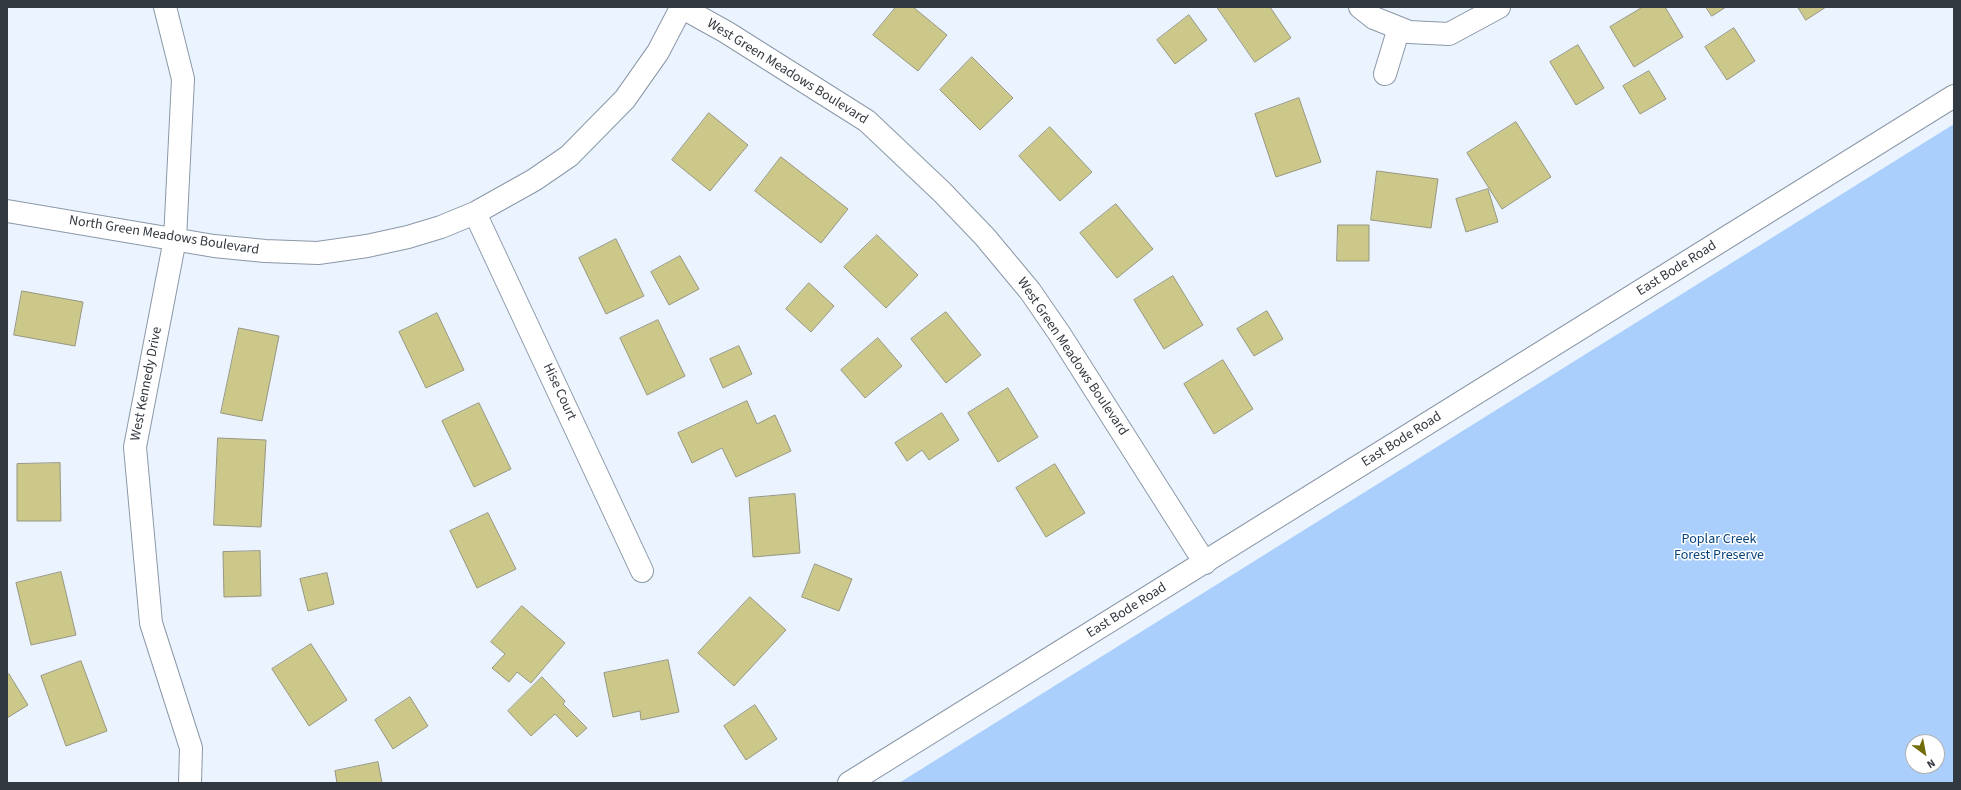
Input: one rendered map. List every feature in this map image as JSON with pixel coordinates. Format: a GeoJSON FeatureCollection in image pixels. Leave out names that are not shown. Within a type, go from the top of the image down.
{"type":"FeatureCollection","features":[{"type":"Feature","properties":{"kind":"street","name":"West Kennedy Drive"},"geometry":{"type":"LineString","coordinates":[[165,7],[183,80],[175,240],[135,447],[151,623],[191,748],[190,783]]}},
{"type":"Feature","properties":{"kind":"street","name":"North Green Meadows Boulevard"},"geometry":{"type":"LineString","coordinates":[[7,211],[175,240],[214,246],[265,251],[318,253],[367,246],[408,237],[441,227],[475,213],[534,180],[569,156],[625,99],[658,52],[681,7]]}},
{"type":"Feature","properties":{"kind":"street","name":"West Green Meadows Boulevard"},"geometry":{"type":"LineString","coordinates":[[681,7],[726,32],[866,121],[942,192],[985,237],[1030,291],[1060,332],[1205,563]]}},
{"type":"Feature","properties":{"kind":"street"},"geometry":{"type":"LineString","coordinates":[[1360,7],[1374,18],[1409,32],[1449,34],[1499,7]]}},
{"type":"Feature","properties":{"kind":"street"},"geometry":{"type":"LineString","coordinates":[[1385,74],[1399,28]]}},
{"type":"Feature","properties":{"kind":"street","name":"East Bode Road"},"geometry":{"type":"LineString","coordinates":[[850,783],[1954,96]]}},
{"type":"Feature","properties":{"kind":"street","name":"Hise Court"},"geometry":{"type":"LineString","coordinates":[[475,213],[642,570]]}},
{"type":"Feature","properties":{"kind":"green space","name":"Poplar Creek Forest Preserve"},"geometry":{"type":"Polygon","coordinates":[[[1954,124],[1954,783],[899,783],[1954,124]]]}},
{"type":"Feature","properties":{"kind":"building"},"geometry":{"type":"Polygon","coordinates":[[[896,7],[913,7],[947,35],[918,71],[873,35],[896,7]]]}},
{"type":"Feature","properties":{"kind":"building"},"geometry":{"type":"Polygon","coordinates":[[[1217,7],[1270,7],[1291,38],[1255,62],[1217,7]]]}},
{"type":"Feature","properties":{"kind":"building"},"geometry":{"type":"Polygon","coordinates":[[[1643,7],[1665,7],[1683,37],[1634,67],[1610,27],[1643,7]]]}},
{"type":"Feature","properties":{"kind":"building"},"geometry":{"type":"Polygon","coordinates":[[[1706,7],[1726,7],[1712,16],[1706,7]]]}},
{"type":"Feature","properties":{"kind":"building"},"geometry":{"type":"Polygon","coordinates":[[[1798,7],[1826,7],[1806,20],[1798,7]]]}},
{"type":"Feature","properties":{"kind":"building"},"geometry":{"type":"Polygon","coordinates":[[[1189,15],[1207,40],[1175,64],[1157,40],[1189,15]]]}},
{"type":"Feature","properties":{"kind":"building"},"geometry":{"type":"Polygon","coordinates":[[[1734,28],[1755,61],[1727,80],[1705,47],[1734,28]]]}},
{"type":"Feature","properties":{"kind":"building"},"geometry":{"type":"Polygon","coordinates":[[[1578,45],[1604,88],[1576,105],[1550,62],[1578,45]]]}},
{"type":"Feature","properties":{"kind":"building"},"geometry":{"type":"Polygon","coordinates":[[[972,57],[1013,98],[980,130],[940,90],[972,57]]]}},
{"type":"Feature","properties":{"kind":"building"},"geometry":{"type":"Polygon","coordinates":[[[1649,71],[1666,99],[1640,114],[1623,86],[1649,71]]]}},
{"type":"Feature","properties":{"kind":"building"},"geometry":{"type":"Polygon","coordinates":[[[1299,98],[1321,162],[1276,177],[1255,114],[1299,98]]]}},
{"type":"Feature","properties":{"kind":"building"},"geometry":{"type":"Polygon","coordinates":[[[709,113],[748,145],[710,191],[672,160],[709,113]]]}},
{"type":"Feature","properties":{"kind":"building"},"geometry":{"type":"Polygon","coordinates":[[[1516,122],[1551,177],[1502,209],[1467,153],[1516,122]]]}},
{"type":"Feature","properties":{"kind":"building"},"geometry":{"type":"Polygon","coordinates":[[[1050,127],[1092,172],[1060,201],[1019,156],[1050,127]]]}},
{"type":"Feature","properties":{"kind":"building"},"geometry":{"type":"Polygon","coordinates":[[[781,157],[848,209],[821,243],[755,191],[781,157]]]}},
{"type":"Feature","properties":{"kind":"building"},"geometry":{"type":"Polygon","coordinates":[[[1377,171],[1438,179],[1431,228],[1371,220],[1377,171]]]}},
{"type":"Feature","properties":{"kind":"building"},"geometry":{"type":"Polygon","coordinates":[[[1488,189],[1498,222],[1466,232],[1456,199],[1488,189]]]}},
{"type":"Feature","properties":{"kind":"building"},"geometry":{"type":"Polygon","coordinates":[[[1116,204],[1153,249],[1117,278],[1080,233],[1116,204]]]}},
{"type":"Feature","properties":{"kind":"building"},"geometry":{"type":"Polygon","coordinates":[[[1338,225],[1369,225],[1369,261],[1337,261],[1338,225]]]}},
{"type":"Feature","properties":{"kind":"building"},"geometry":{"type":"Polygon","coordinates":[[[877,235],[918,275],[886,308],[844,267],[877,235]]]}},
{"type":"Feature","properties":{"kind":"building"},"geometry":{"type":"Polygon","coordinates":[[[616,239],[644,296],[606,314],[579,258],[616,239]]]}},
{"type":"Feature","properties":{"kind":"building"},"geometry":{"type":"Polygon","coordinates":[[[680,256],[699,289],[669,305],[651,272],[680,256]]]}},
{"type":"Feature","properties":{"kind":"building"},"geometry":{"type":"Polygon","coordinates":[[[1173,276],[1203,325],[1164,349],[1134,300],[1173,276]]]}},
{"type":"Feature","properties":{"kind":"building"},"geometry":{"type":"Polygon","coordinates":[[[809,283],[834,306],[811,332],[786,309],[809,283]]]}},
{"type":"Feature","properties":{"kind":"building"},"geometry":{"type":"Polygon","coordinates":[[[22,291],[83,302],[75,346],[14,335],[22,291]]]}},
{"type":"Feature","properties":{"kind":"building"},"geometry":{"type":"Polygon","coordinates":[[[1267,311],[1283,339],[1254,356],[1237,329],[1267,311]]]}},
{"type":"Feature","properties":{"kind":"building"},"geometry":{"type":"Polygon","coordinates":[[[946,312],[981,355],[946,383],[911,339],[946,312]]]}},
{"type":"Feature","properties":{"kind":"building"},"geometry":{"type":"Polygon","coordinates":[[[437,313],[464,370],[426,388],[399,332],[437,313]]]}},
{"type":"Feature","properties":{"kind":"building"},"geometry":{"type":"Polygon","coordinates":[[[658,320],[685,376],[647,395],[620,338],[658,320]]]}},
{"type":"Feature","properties":{"kind":"building"},"geometry":{"type":"Polygon","coordinates":[[[239,328],[279,336],[262,421],[221,413],[239,328]]]}},
{"type":"Feature","properties":{"kind":"building"},"geometry":{"type":"Polygon","coordinates":[[[878,338],[902,366],[865,398],[841,370],[878,338]]]}},
{"type":"Feature","properties":{"kind":"building"},"geometry":{"type":"Polygon","coordinates":[[[739,346],[752,374],[723,388],[710,359],[739,346]]]}},
{"type":"Feature","properties":{"kind":"building"},"geometry":{"type":"Polygon","coordinates":[[[1223,360],[1253,409],[1214,434],[1184,384],[1223,360]]]}},
{"type":"Feature","properties":{"kind":"building"},"geometry":{"type":"Polygon","coordinates":[[[1008,388],[1038,437],[998,462],[968,413],[1008,388]]]}},
{"type":"Feature","properties":{"kind":"building"},"geometry":{"type":"Polygon","coordinates":[[[747,401],[757,424],[775,415],[791,451],[736,477],[722,448],[692,463],[678,433],[747,401]]]}},
{"type":"Feature","properties":{"kind":"building"},"geometry":{"type":"Polygon","coordinates":[[[479,403],[511,469],[474,487],[442,421],[479,403]]]}},
{"type":"Feature","properties":{"kind":"building"},"geometry":{"type":"Polygon","coordinates":[[[942,413],[959,440],[929,460],[922,450],[907,461],[895,443],[942,413]]]}},
{"type":"Feature","properties":{"kind":"building"},"geometry":{"type":"Polygon","coordinates":[[[218,438],[266,440],[261,527],[214,525],[218,438]]]}},
{"type":"Feature","properties":{"kind":"building"},"geometry":{"type":"Polygon","coordinates":[[[60,463],[61,521],[17,521],[17,464],[60,463]]]}},
{"type":"Feature","properties":{"kind":"building"},"geometry":{"type":"Polygon","coordinates":[[[1055,464],[1085,513],[1046,537],[1016,488],[1055,464]]]}},
{"type":"Feature","properties":{"kind":"building"},"geometry":{"type":"Polygon","coordinates":[[[795,494],[800,553],[753,557],[749,498],[795,494]]]}},
{"type":"Feature","properties":{"kind":"building"},"geometry":{"type":"Polygon","coordinates":[[[488,513],[516,569],[477,588],[450,531],[488,513]]]}},
{"type":"Feature","properties":{"kind":"building"},"geometry":{"type":"Polygon","coordinates":[[[260,551],[261,596],[224,597],[223,552],[260,551]]]}},
{"type":"Feature","properties":{"kind":"building"},"geometry":{"type":"Polygon","coordinates":[[[815,564],[852,579],[839,611],[802,597],[815,564]]]}},
{"type":"Feature","properties":{"kind":"building"},"geometry":{"type":"Polygon","coordinates":[[[61,572],[76,635],[31,645],[16,583],[61,572]]]}},
{"type":"Feature","properties":{"kind":"building"},"geometry":{"type":"Polygon","coordinates":[[[327,573],[334,604],[308,611],[300,579],[327,573]]]}},
{"type":"Feature","properties":{"kind":"building"},"geometry":{"type":"Polygon","coordinates":[[[750,597],[786,630],[734,686],[698,653],[750,597]]]}},
{"type":"Feature","properties":{"kind":"building"},"geometry":{"type":"Polygon","coordinates":[[[522,606],[565,643],[531,683],[517,672],[509,682],[492,668],[505,654],[491,642],[522,606]]]}},
{"type":"Feature","properties":{"kind":"building"},"geometry":{"type":"Polygon","coordinates":[[[311,644],[347,700],[309,726],[272,669],[311,644]]]}},
{"type":"Feature","properties":{"kind":"building"},"geometry":{"type":"Polygon","coordinates":[[[668,660],[679,712],[641,720],[640,711],[613,717],[604,673],[668,660]]]}},
{"type":"Feature","properties":{"kind":"building"},"geometry":{"type":"Polygon","coordinates":[[[81,661],[107,731],[66,746],[41,676],[81,661]]]}},
{"type":"Feature","properties":{"kind":"building"},"geometry":{"type":"Polygon","coordinates":[[[9,674],[28,705],[7,718],[7,675],[9,674]]]}},
{"type":"Feature","properties":{"kind":"building"},"geometry":{"type":"Polygon","coordinates":[[[542,677],[565,701],[563,704],[587,728],[577,737],[555,714],[531,736],[508,711],[542,677]]]}},
{"type":"Feature","properties":{"kind":"building"},"geometry":{"type":"Polygon","coordinates":[[[410,697],[428,726],[393,749],[375,720],[410,697]]]}},
{"type":"Feature","properties":{"kind":"building"},"geometry":{"type":"Polygon","coordinates":[[[755,705],[777,739],[746,760],[724,726],[755,705]]]}},
{"type":"Feature","properties":{"kind":"building"},"geometry":{"type":"Polygon","coordinates":[[[378,762],[382,783],[337,783],[335,771],[378,762]]]}}]}
